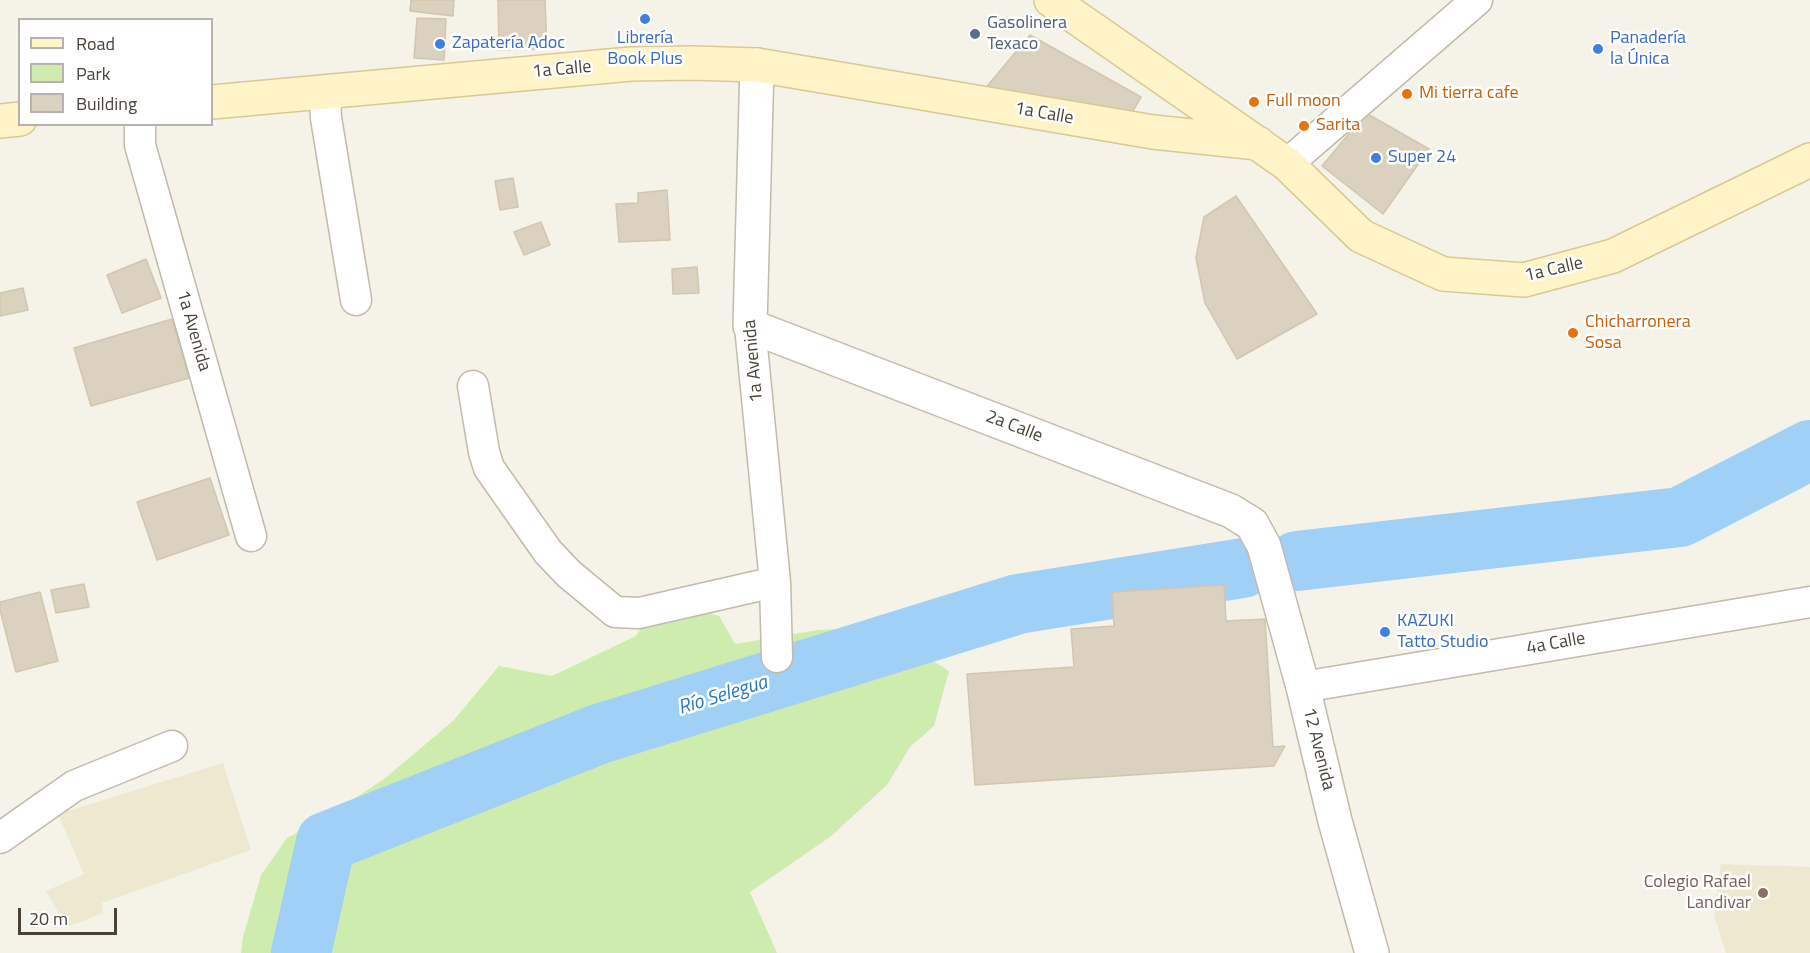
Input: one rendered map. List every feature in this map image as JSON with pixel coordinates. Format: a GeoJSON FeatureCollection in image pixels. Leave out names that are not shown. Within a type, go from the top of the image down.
{"type":"FeatureCollection","features":[{"type":"Feature","properties":{"kind":"main road"},"geometry":{"type":"LineString","coordinates":[[1051,0],[1258,143]]}},
{"type":"Feature","properties":{"kind":"main road","name":"1a Calle"},"geometry":{"type":"LineString","coordinates":[[213,102],[631,64],[757,65],[1153,132],[1258,143],[1287,164],[1361,236],[1443,274],[1524,280],[1613,256],[1810,160]]}},
{"type":"Feature","properties":{"kind":"main road"},"geometry":{"type":"LineString","coordinates":[[0,121],[18,119]]}},
{"type":"Feature","properties":{"kind":"street"},"geometry":{"type":"LineString","coordinates":[[1287,164],[1477,0]]}},
{"type":"Feature","properties":{"kind":"street","name":"1a Avenida"},"geometry":{"type":"LineString","coordinates":[[757,65],[750,326],[775,582],[777,657]]}},
{"type":"Feature","properties":{"kind":"street"},"geometry":{"type":"LineString","coordinates":[[325,91],[326,118],[356,300]]}},
{"type":"Feature","properties":{"kind":"street","name":"1a Avenida"},"geometry":{"type":"LineString","coordinates":[[140,126],[140,146],[251,536]]}},
{"type":"Feature","properties":{"kind":"street","name":"2a Calle"},"geometry":{"type":"LineString","coordinates":[[750,326],[1231,511],[1252,524],[1264,546]]}},
{"type":"Feature","properties":{"kind":"street"},"geometry":{"type":"LineString","coordinates":[[473,387],[484,452],[489,468],[548,552],[569,574],[615,612],[639,613],[775,582]]}},
{"type":"Feature","properties":{"kind":"street","name":"12 Avenida"},"geometry":{"type":"LineString","coordinates":[[1264,546],[1303,687],[1335,821],[1372,953]]}},
{"type":"Feature","properties":{"kind":"street","name":"4a Calle"},"geometry":{"type":"LineString","coordinates":[[1303,687],[1810,602]]}},
{"type":"Feature","properties":{"kind":"street"},"geometry":{"type":"LineString","coordinates":[[0,838],[74,786],[171,746]]}},
{"type":"Feature","properties":{"kind":"shaded area"},"geometry":{"type":"Polygon","coordinates":[[[223,763],[251,850],[102,903],[103,913],[67,927],[46,891],[84,874],[58,814],[223,763]]]}},
{"type":"Feature","properties":{"kind":"shaded area","name":"Colegio Rafael Landivar"},"geometry":{"type":"Polygon","coordinates":[[[1721,864],[1810,867],[1810,953],[1726,953],[1714,915],[1721,864]]]}},
{"type":"Feature","properties":{"kind":"green space"},"geometry":{"type":"Polygon","coordinates":[[[658,600],[719,616],[735,644],[818,630],[879,628],[949,671],[934,726],[910,747],[887,785],[830,837],[750,892],[777,953],[241,953],[243,937],[261,875],[287,838],[324,819],[384,779],[453,721],[499,666],[552,676],[636,636],[658,600]]]}},
{"type":"Feature","properties":{"kind":"building"},"geometry":{"type":"Polygon","coordinates":[[[411,0],[454,0],[453,16],[410,11],[411,0]]]}},
{"type":"Feature","properties":{"kind":"building"},"geometry":{"type":"Polygon","coordinates":[[[498,0],[545,0],[547,49],[499,50],[498,0]]]}},
{"type":"Feature","properties":{"kind":"building"},"geometry":{"type":"Polygon","coordinates":[[[417,18],[446,19],[444,60],[414,58],[417,18]]]}},
{"type":"Feature","properties":{"kind":"building"},"geometry":{"type":"Polygon","coordinates":[[[1030,35],[1141,97],[1130,116],[983,91],[1030,35]]]}},
{"type":"Feature","properties":{"kind":"building","name":"Super 24"},"geometry":{"type":"Polygon","coordinates":[[[1366,113],[1429,149],[1383,214],[1322,166],[1366,113]]]}},
{"type":"Feature","properties":{"kind":"building"},"geometry":{"type":"Polygon","coordinates":[[[513,178],[518,207],[500,210],[495,181],[513,178]]]}},
{"type":"Feature","properties":{"kind":"building"},"geometry":{"type":"Polygon","coordinates":[[[667,190],[670,240],[619,242],[616,204],[638,203],[638,193],[667,190]]]}},
{"type":"Feature","properties":{"kind":"building"},"geometry":{"type":"Polygon","coordinates":[[[1236,196],[1317,314],[1237,359],[1205,303],[1196,258],[1204,217],[1236,196]]]}},
{"type":"Feature","properties":{"kind":"building"},"geometry":{"type":"Polygon","coordinates":[[[541,222],[550,245],[524,255],[514,232],[541,222]]]}},
{"type":"Feature","properties":{"kind":"building"},"geometry":{"type":"Polygon","coordinates":[[[146,259],[161,298],[122,313],[107,275],[146,259]]]}},
{"type":"Feature","properties":{"kind":"building"},"geometry":{"type":"Polygon","coordinates":[[[697,267],[699,293],[673,294],[672,269],[697,267]]]}},
{"type":"Feature","properties":{"kind":"building"},"geometry":{"type":"Polygon","coordinates":[[[23,288],[28,310],[0,316],[0,293],[23,288]]]}},
{"type":"Feature","properties":{"kind":"building"},"geometry":{"type":"Polygon","coordinates":[[[172,319],[189,378],[91,406],[74,348],[172,319]]]}},
{"type":"Feature","properties":{"kind":"building"},"geometry":{"type":"Polygon","coordinates":[[[210,478],[229,535],[157,560],[137,502],[210,478]]]}},
{"type":"Feature","properties":{"kind":"building"},"geometry":{"type":"Polygon","coordinates":[[[84,584],[89,607],[56,613],[51,590],[84,584]]]}},
{"type":"Feature","properties":{"kind":"building"},"geometry":{"type":"Polygon","coordinates":[[[1224,585],[1226,621],[1265,619],[1273,747],[1285,746],[1274,766],[975,785],[967,674],[1074,667],[1071,629],[1114,626],[1112,592],[1224,585]]]}},
{"type":"Feature","properties":{"kind":"building"},"geometry":{"type":"Polygon","coordinates":[[[40,592],[58,661],[16,672],[0,602],[40,592]]]}},
{"type":"Feature","properties":{"kind":"waterway"},"geometry":{"type":"LineString","coordinates":[[1297,561],[1680,517],[1810,450]]}},
{"type":"Feature","properties":{"kind":"waterway","name":"Río Selegua"},"geometry":{"type":"LineString","coordinates":[[301,953],[326,842],[599,734],[1018,604],[1243,568]]}},
{"type":"Feature","properties":{"kind":"place","name":"Librería Book Plus"},"geometry":{"type":"Point","coordinates":[645,19]}},
{"type":"Feature","properties":{"kind":"place","name":"Gasolinera Texaco"},"geometry":{"type":"Point","coordinates":[975,34]}},
{"type":"Feature","properties":{"kind":"place","name":"Zapatería Adoc"},"geometry":{"type":"Point","coordinates":[440,44]}},
{"type":"Feature","properties":{"kind":"place","name":"Panadería la Única"},"geometry":{"type":"Point","coordinates":[1598,49]}},
{"type":"Feature","properties":{"kind":"place","name":"Mi tierra cafe"},"geometry":{"type":"Point","coordinates":[1407,94]}},
{"type":"Feature","properties":{"kind":"place","name":"Full moon"},"geometry":{"type":"Point","coordinates":[1254,102]}},
{"type":"Feature","properties":{"kind":"place","name":"Sarita"},"geometry":{"type":"Point","coordinates":[1304,126]}},
{"type":"Feature","properties":{"kind":"place","name":"Super 24"},"geometry":{"type":"Point","coordinates":[1376,158]}},
{"type":"Feature","properties":{"kind":"place","name":"Chicharronera Sosa"},"geometry":{"type":"Point","coordinates":[1573,333]}},
{"type":"Feature","properties":{"kind":"place","name":"KAZUKI Tatto Studio"},"geometry":{"type":"Point","coordinates":[1385,632]}},
{"type":"Feature","properties":{"kind":"place","name":"Colegio Rafael Landivar"},"geometry":{"type":"Point","coordinates":[1763,893]}}]}
